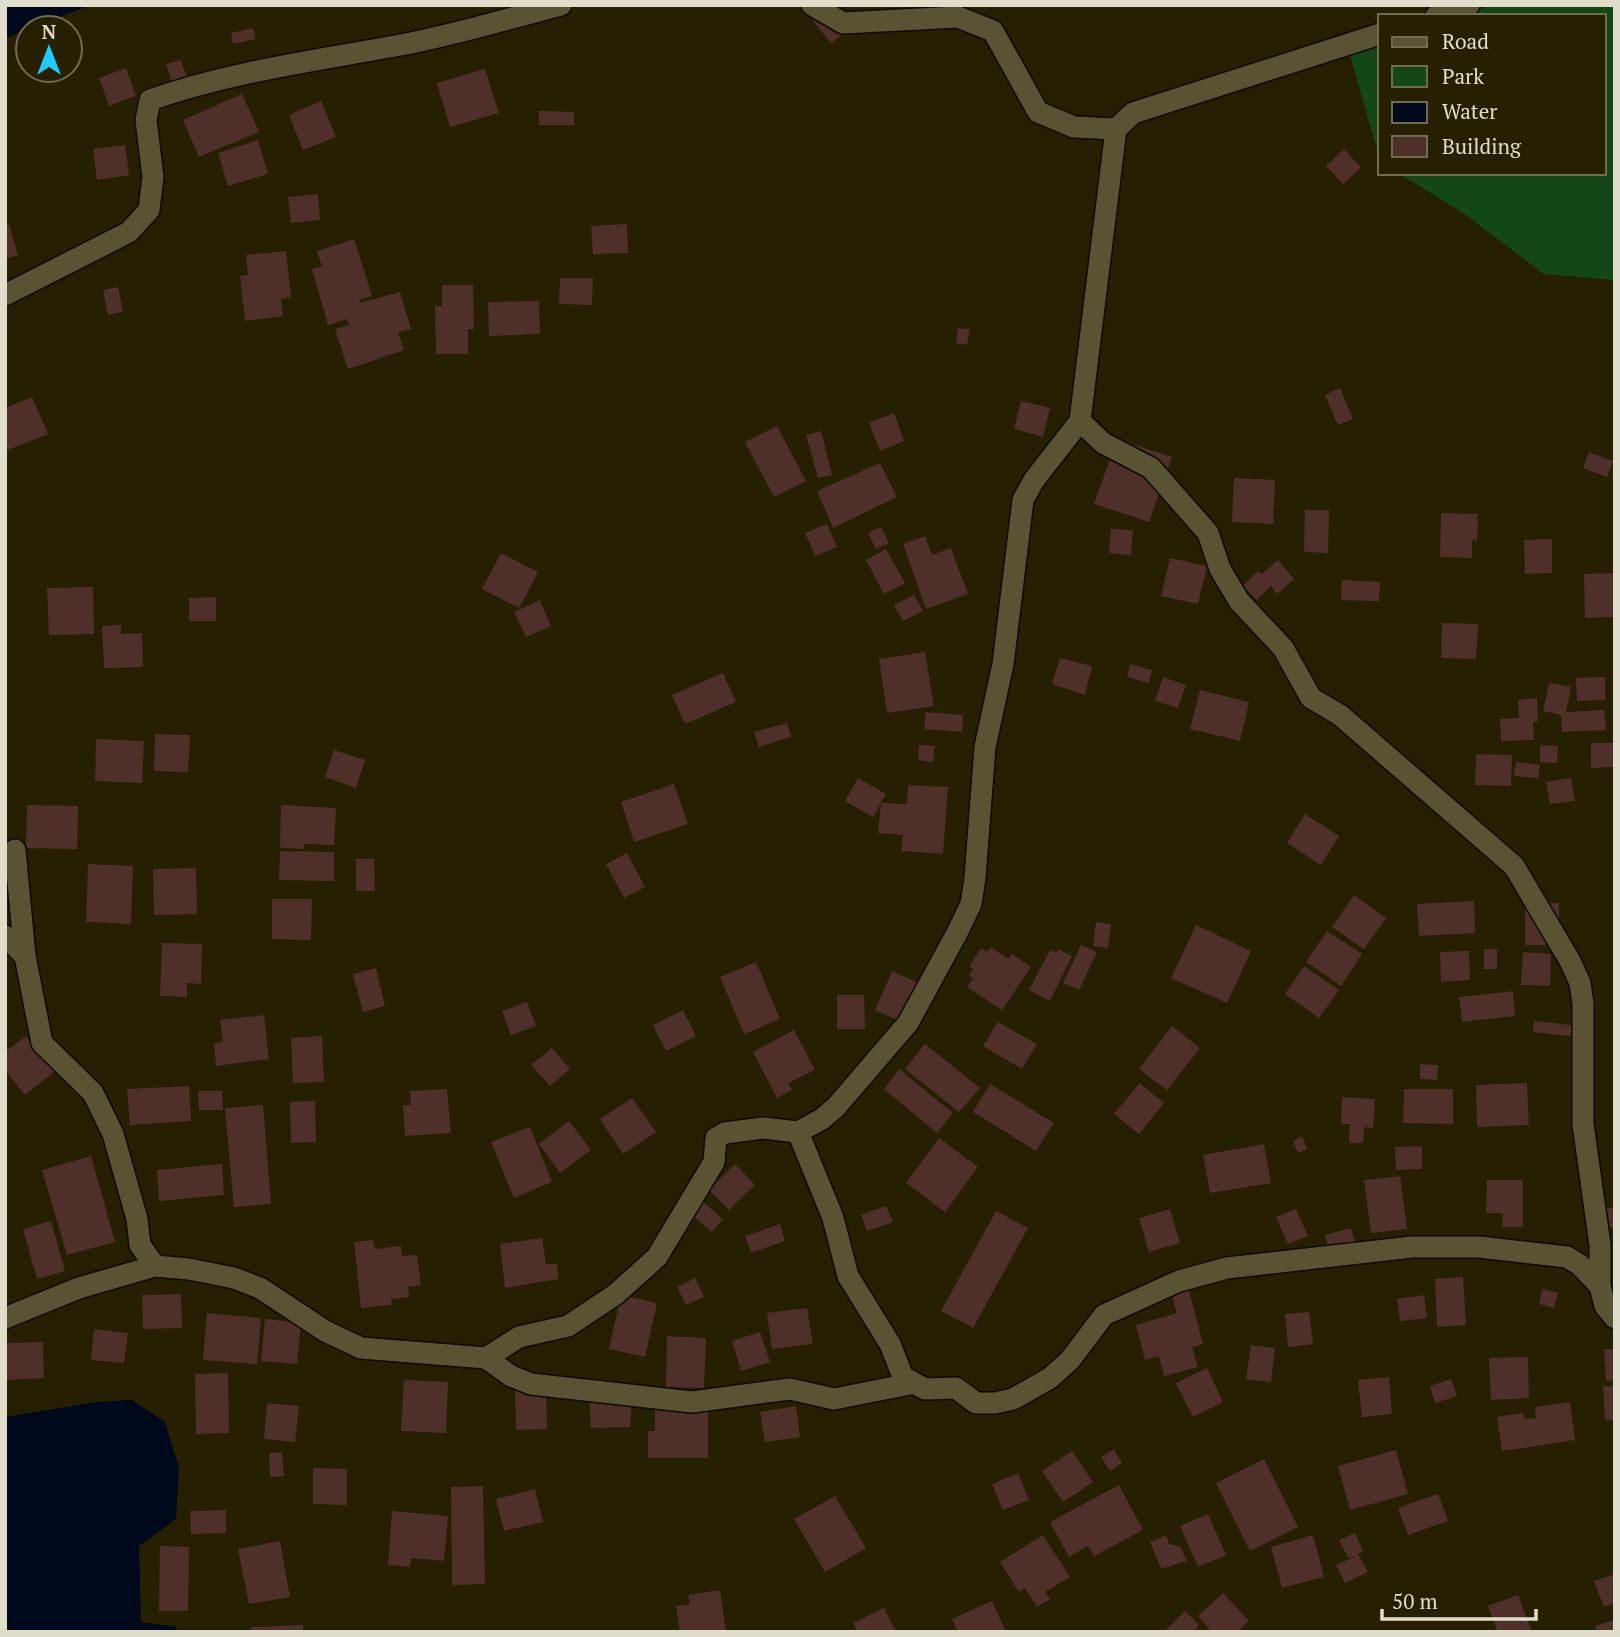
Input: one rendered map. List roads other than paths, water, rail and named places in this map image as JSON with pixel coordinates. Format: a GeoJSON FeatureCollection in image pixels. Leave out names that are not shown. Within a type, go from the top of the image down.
{"type":"FeatureCollection","features":[{"type":"Feature","properties":{"kind":"street"},"geometry":{"type":"LineString","coordinates":[[5,295],[129,232],[149,210],[153,177],[146,120],[150,100],[182,89],[304,60],[397,46],[561,5]]}},
{"type":"Feature","properties":{"kind":"street"},"geometry":{"type":"LineString","coordinates":[[812,5],[843,23],[958,17],[993,31],[1038,112],[1074,127],[1116,129]]}},
{"type":"Feature","properties":{"kind":"street"},"geometry":{"type":"LineString","coordinates":[[1442,14],[1469,5]]}},
{"type":"Feature","properties":{"kind":"street"},"geometry":{"type":"LineString","coordinates":[[486,1358],[519,1337],[568,1326],[616,1294],[657,1257],[714,1162],[716,1138],[725,1133],[763,1128],[798,1132],[811,1127],[836,1107],[908,1023],[971,904],[985,747],[1003,664],[1023,500],[1034,480],[1080,421],[1116,129],[1133,113],[1378,35]]}},
{"type":"Feature","properties":{"kind":"street"},"geometry":{"type":"LineString","coordinates":[[1080,421],[1103,443],[1151,468],[1208,533],[1220,569],[1239,601],[1283,648],[1311,698],[1340,715],[1514,866],[1580,983],[1583,1124],[1600,1245],[1600,1286],[1605,1306],[1615,1318]]}},
{"type":"Feature","properties":{"kind":"street"},"geometry":{"type":"LineString","coordinates":[[15,850],[25,956],[42,1043],[93,1093],[113,1134],[137,1219],[140,1245],[155,1266]]}},
{"type":"Feature","properties":{"kind":"street"},"geometry":{"type":"LineString","coordinates":[[5,936],[25,956]]}},
{"type":"Feature","properties":{"kind":"street"},"geometry":{"type":"LineString","coordinates":[[798,1132],[833,1218],[848,1276],[890,1344],[902,1377],[910,1384]]}},
{"type":"Feature","properties":{"kind":"street"},"geometry":{"type":"LineString","coordinates":[[5,1318],[79,1287],[155,1266],[212,1272],[260,1288],[325,1331],[362,1348],[486,1358],[511,1376],[531,1384],[664,1401],[692,1402],[790,1389],[834,1399],[910,1384],[938,1390],[956,1388],[976,1403],[995,1403],[1013,1399],[1050,1378],[1070,1360],[1104,1314],[1179,1281],[1227,1268],[1412,1247],[1479,1247],[1567,1257],[1580,1265],[1600,1286]]}},
{"type":"Feature","properties":{"kind":"water"},"geometry":{"type":"Polygon","coordinates":[[[5,5],[91,5],[68,14],[14,14],[14,35],[5,38],[5,5]]]}},
{"type":"Feature","properties":{"kind":"water"},"geometry":{"type":"Polygon","coordinates":[[[132,1400],[165,1422],[179,1468],[176,1519],[139,1546],[141,1622],[176,1627],[177,1632],[5,1632],[5,1417],[96,1402],[132,1400]]]}}]}
